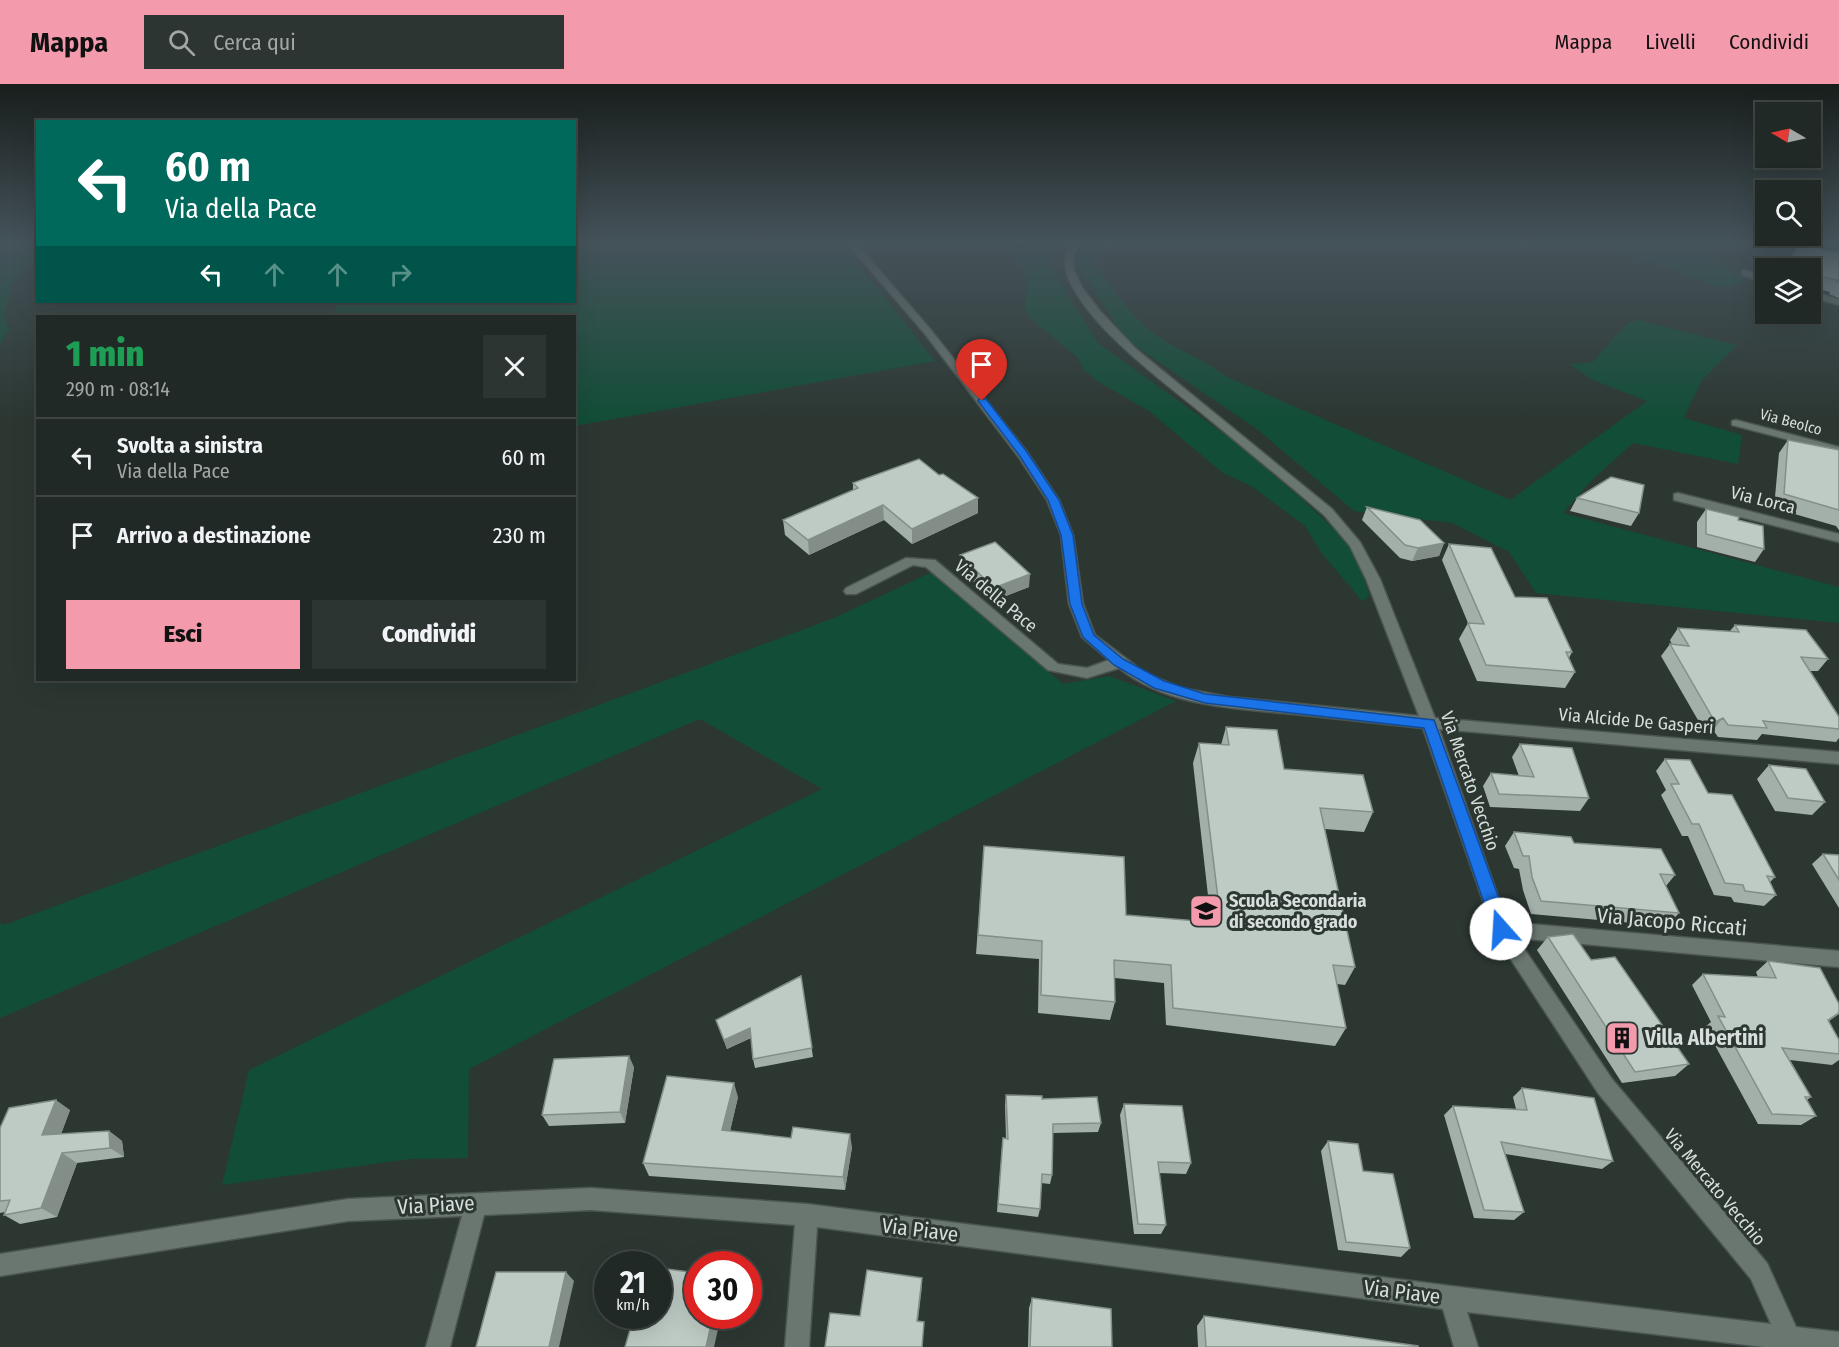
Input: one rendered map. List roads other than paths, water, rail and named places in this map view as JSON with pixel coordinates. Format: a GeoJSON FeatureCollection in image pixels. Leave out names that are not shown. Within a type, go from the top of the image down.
{"type":"FeatureCollection","features":[{"type":"Feature","properties":{"kind":"street"},"geometry":{"type":"LineString","coordinates":[[903,303],[1023,454],[1053,500],[1067,535],[1076,604],[1084,626],[1089,637],[1118,662],[1159,685],[1205,699],[1430,723]]}},
{"type":"Feature","properties":{"kind":"street","name":"Via Mercato Vecchio"},"geometry":{"type":"LineString","coordinates":[[1089,303],[1133,351],[1328,512],[1356,545],[1373,579],[1430,723],[1501,929],[1605,1086],[1759,1271],[1791,1342]]}},
{"type":"Feature","properties":{"kind":"street","name":"Via Beolco"},"geometry":{"type":"LineString","coordinates":[[1736,423],[1839,450]]}},
{"type":"Feature","properties":{"kind":"street","name":"Via Lorca"},"geometry":{"type":"LineString","coordinates":[[1678,497],[1839,537]]}},
{"type":"Feature","properties":{"kind":"street","name":"Via della Pace"},"geometry":{"type":"LineString","coordinates":[[850,591],[911,561],[930,563],[1053,667],[1075,674],[1098,673],[1118,662]]}},
{"type":"Feature","properties":{"kind":"street","name":"Via Alcide De Gasperi"},"geometry":{"type":"LineString","coordinates":[[1430,723],[1839,758]]}},
{"type":"Feature","properties":{"kind":"street","name":"Via Jacopo Riccati"},"geometry":{"type":"LineString","coordinates":[[1501,929],[1839,959]]}},
{"type":"Feature","properties":{"kind":"street","name":"Via Piave"},"geometry":{"type":"LineString","coordinates":[[0,1265],[348,1210],[591,1199],[807,1215],[1791,1342],[1839,1344]]}},
{"type":"Feature","properties":{"kind":"street"},"geometry":{"type":"LineString","coordinates":[[438,1347],[476,1203]]}},
{"type":"Feature","properties":{"kind":"street"},"geometry":{"type":"LineString","coordinates":[[797,1347],[807,1215]]}},
{"type":"Feature","properties":{"kind":"street"},"geometry":{"type":"LineString","coordinates":[[1451,1298],[1466,1347]]}},
{"type":"Feature","properties":{"kind":"place","name":"Scuola Secondaria di secondo grado"},"geometry":{"type":"Point","coordinates":[1206,911]}},
{"type":"Feature","properties":{"kind":"place","name":"Villa Albertini"},"geometry":{"type":"Point","coordinates":[1622,1038]}}]}
